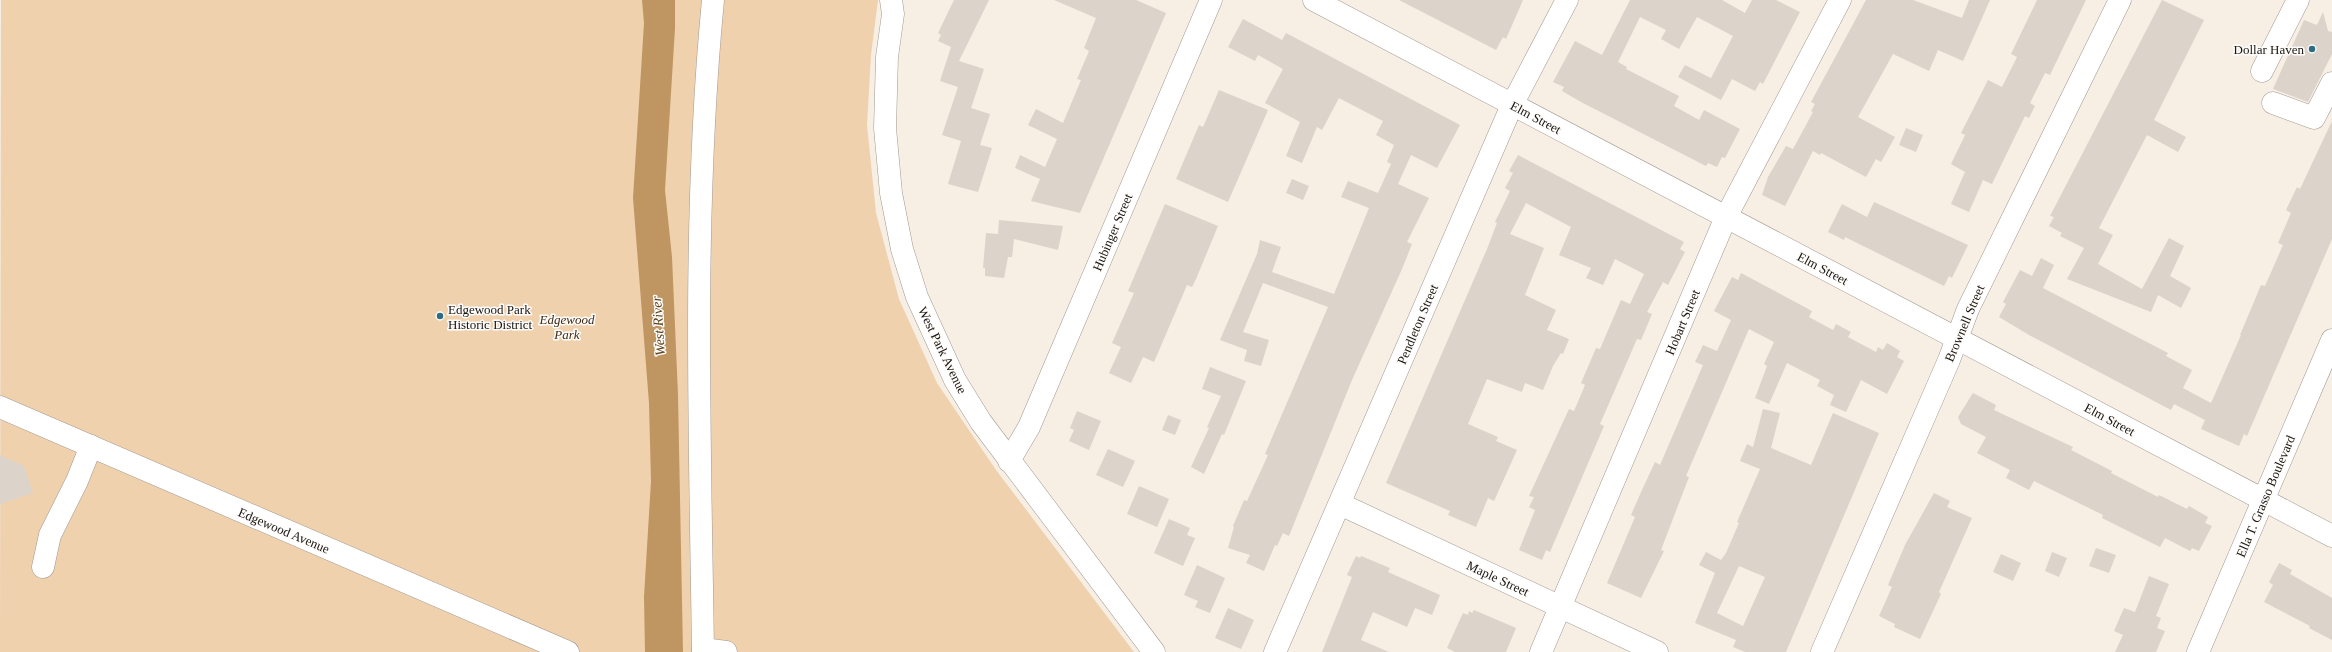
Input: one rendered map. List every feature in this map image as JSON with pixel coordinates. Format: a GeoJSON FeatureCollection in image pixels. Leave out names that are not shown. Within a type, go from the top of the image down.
{"type":"FeatureCollection","features":[{"type":"Feature","properties":{"kind":"street"},"geometry":{"type":"LineString","coordinates":[[713,0],[702,132],[700,233],[700,550],[703,651],[726,652]]}},
{"type":"Feature","properties":{"kind":"street","name":"Hubinger Street"},"geometry":{"type":"LineString","coordinates":[[1009,461],[1026,433],[1211,0]]}},
{"type":"Feature","properties":{"kind":"street","name":"Elm Street"},"geometry":{"type":"LineString","coordinates":[[1314,0],[2332,536]]}},
{"type":"Feature","properties":{"kind":"street","name":"Pendleton Street"},"geometry":{"type":"LineString","coordinates":[[1275,652],[1512,105],[1567,0]]}},
{"type":"Feature","properties":{"kind":"street","name":"Hobart Street"},"geometry":{"type":"LineString","coordinates":[[1542,652],[1726,217],[1840,0]]}},
{"type":"Feature","properties":{"kind":"street","name":"Brownell Street"},"geometry":{"type":"LineString","coordinates":[[1822,652],[1957,338],[1968,309],[2120,0]]}},
{"type":"Feature","properties":{"kind":"street"},"geometry":{"type":"LineString","coordinates":[[2262,71],[2298,0]]}},
{"type":"Feature","properties":{"kind":"street","name":"West Park Avenue"},"geometry":{"type":"LineString","coordinates":[[895,5],[887,57],[885,128],[891,193],[902,249],[918,297],[955,380],[981,422],[1154,652]]}},
{"type":"Feature","properties":{"kind":"street"},"geometry":{"type":"LineString","coordinates":[[2273,103],[2314,118],[2332,84]]}},
{"type":"Feature","properties":{"kind":"street","name":"Ella T. Grasso Boulevard"},"geometry":{"type":"LineString","coordinates":[[2198,652],[2332,340]]}},
{"type":"Feature","properties":{"kind":"street","name":"Edgewood Avenue"},"geometry":{"type":"LineString","coordinates":[[0,407],[568,652]]}},
{"type":"Feature","properties":{"kind":"street"},"geometry":{"type":"LineString","coordinates":[[43,567],[50,535],[78,481],[91,446]]}},
{"type":"Feature","properties":{"kind":"street","name":"Maple Street"},"geometry":{"type":"LineString","coordinates":[[1340,504],[1657,652]]}},
{"type":"Feature","properties":{"kind":"green space","name":"Edgewood Park"},"geometry":{"type":"Polygon","coordinates":[[[1,0],[878,0],[871,55],[867,125],[876,213],[899,299],[937,383],[996,470],[1134,652],[0,652],[1,0]]]}},
{"type":"Feature","properties":{"kind":"water","name":"West River"},"geometry":{"type":"Polygon","coordinates":[[[642,0],[675,0],[675,28],[665,190],[672,257],[678,395],[683,652],[645,652],[644,597],[651,481],[649,403],[633,198],[644,23],[642,0]]]}},
{"type":"Feature","properties":{"kind":"building"},"geometry":{"type":"Polygon","coordinates":[[[954,0],[989,0],[959,61],[984,69],[971,108],[990,114],[980,145],[992,148],[978,192],[948,184],[961,141],[942,135],[958,87],[940,81],[951,47],[938,41],[941,35],[938,33],[954,0]]]}},
{"type":"Feature","properties":{"kind":"building"},"geometry":{"type":"Polygon","coordinates":[[[1054,0],[1136,0],[1166,13],[1080,213],[1031,201],[1040,179],[1015,168],[1020,155],[1045,167],[1057,139],[1028,125],[1036,109],[1063,123],[1081,80],[1077,79],[1089,51],[1084,48],[1096,18],[1054,0]]]}},
{"type":"Feature","properties":{"kind":"building"},"geometry":{"type":"Polygon","coordinates":[[[1399,0],[1523,0],[1506,39],[1503,37],[1496,50],[1399,0]]]}},
{"type":"Feature","properties":{"kind":"building"},"geometry":{"type":"Polygon","coordinates":[[[1630,0],[1722,0],[1745,13],[1752,0],[1776,0],[1800,12],[1763,84],[1760,82],[1755,91],[1732,79],[1721,100],[1678,77],[1685,65],[1711,78],[1733,36],[1697,17],[1679,49],[1661,39],[1666,30],[1640,17],[1618,62],[1627,67],[1626,69],[1679,96],[1674,106],[1699,120],[1704,110],[1740,129],[1725,158],[1722,157],[1717,167],[1708,163],[1706,166],[1581,102],[1562,91],[1564,87],[1553,82],[1575,41],[1602,55],[1630,0]]]}},
{"type":"Feature","properties":{"kind":"building"},"geometry":{"type":"Polygon","coordinates":[[[1866,0],[1913,0],[1962,18],[1969,0],[1990,0],[1963,61],[1938,50],[1929,71],[1893,54],[1858,117],[1895,137],[1881,162],[1876,159],[1866,177],[1821,153],[1820,155],[1813,151],[1785,206],[1762,195],[1768,177],[1786,146],[1793,149],[1813,112],[1811,111],[1815,104],[1811,102],[1866,0]]]}},
{"type":"Feature","properties":{"kind":"building"},"geometry":{"type":"Polygon","coordinates":[[[2037,0],[2086,0],[2050,75],[2045,73],[2030,103],[2035,106],[2029,118],[2025,116],[1992,184],[1983,180],[1969,212],[1951,204],[1965,172],[1951,164],[1965,135],[1961,133],[1988,80],[2002,87],[2017,57],[2011,54],[2037,0]]]}},
{"type":"Feature","properties":{"kind":"building"},"geometry":{"type":"Polygon","coordinates":[[[2162,0],[2204,20],[2154,120],[2186,137],[2178,152],[2147,135],[2099,228],[2113,235],[2098,264],[2142,289],[2169,238],[2184,246],[2170,276],[2191,288],[2181,308],[2158,295],[2151,312],[2067,279],[2084,248],[2060,236],[2062,233],[2049,226],[2054,217],[2050,216],[2162,0]]]}},
{"type":"Feature","properties":{"kind":"building"},"geometry":{"type":"Polygon","coordinates":[[[2323,12],[2328,31],[2332,32],[2332,54],[2308,102],[2273,89],[2304,20],[2317,25],[2323,12]]]}},
{"type":"Feature","properties":{"kind":"building"},"geometry":{"type":"Polygon","coordinates":[[[1243,19],[1282,40],[1286,33],[1460,125],[1437,168],[1411,155],[1398,184],[1429,198],[1407,242],[1412,244],[1402,269],[1352,380],[1289,536],[1283,533],[1277,546],[1275,545],[1264,571],[1246,563],[1250,555],[1228,548],[1233,526],[1244,500],[1247,501],[1268,455],[1265,454],[1328,307],[1263,283],[1243,332],[1269,340],[1261,366],[1244,361],[1247,350],[1220,340],[1257,254],[1260,240],[1281,247],[1272,272],[1334,294],[1369,208],[1341,197],[1348,181],[1378,193],[1391,164],[1387,162],[1394,145],[1376,135],[1383,121],[1339,98],[1322,130],[1317,127],[1302,163],[1286,156],[1300,122],[1265,103],[1283,69],[1258,55],[1255,61],[1228,47],[1243,19]]]}},
{"type":"Feature","properties":{"kind":"building"},"geometry":{"type":"Polygon","coordinates":[[[1219,90],[1268,110],[1228,202],[1176,179],[1199,125],[1203,127],[1219,90]]]}},
{"type":"Feature","properties":{"kind":"building"},"geometry":{"type":"Polygon","coordinates":[[[2332,121],[2332,239],[2247,436],[2244,434],[2239,446],[2201,429],[2205,420],[2174,404],[2171,410],[2029,335],[1999,317],[2006,304],[2003,302],[2020,270],[2032,276],[2041,258],[2054,265],[2043,288],[2168,353],[2166,356],[2192,370],[2183,388],[2211,403],[2261,285],[2265,286],[2283,245],[2278,243],[2291,213],[2286,210],[2297,187],[2300,189],[2332,121]]]}},
{"type":"Feature","properties":{"kind":"building"},"geometry":{"type":"Polygon","coordinates":[[[1906,128],[1923,135],[1916,152],[1899,145],[1906,128]]]}},
{"type":"Feature","properties":{"kind":"building"},"geometry":{"type":"Polygon","coordinates":[[[1518,155],[1684,242],[1680,249],[1685,252],[1668,285],[1663,282],[1647,312],[1652,314],[1641,340],[1637,339],[1600,424],[1604,426],[1550,552],[1546,550],[1542,560],[1519,550],[1535,510],[1529,507],[1534,497],[1529,496],[1569,409],[1574,411],[1585,385],[1581,383],[1596,348],[1600,349],[1621,300],[1630,304],[1644,274],[1615,259],[1603,285],[1586,278],[1591,268],[1559,255],[1571,227],[1526,203],[1510,234],[1544,248],[1525,295],[1556,310],[1547,330],[1569,339],[1563,354],[1561,353],[1553,366],[1543,390],[1525,383],[1522,392],[1487,379],[1468,424],[1498,437],[1496,441],[1517,450],[1494,501],[1488,498],[1476,527],[1448,515],[1450,511],[1386,483],[1487,249],[1497,223],[1495,222],[1510,191],[1505,188],[1513,173],[1509,171],[1518,155]]]}},
{"type":"Feature","properties":{"kind":"building"},"geometry":{"type":"Polygon","coordinates":[[[1292,179],[1309,186],[1303,200],[1286,193],[1292,179]]]}},
{"type":"Feature","properties":{"kind":"building"},"geometry":{"type":"Polygon","coordinates":[[[1874,202],[1968,245],[1952,278],[1949,276],[1944,286],[1845,237],[1844,240],[1828,232],[1842,204],[1867,217],[1874,202]]]}},
{"type":"Feature","properties":{"kind":"building"},"geometry":{"type":"Polygon","coordinates":[[[1165,204],[1218,226],[1192,287],[1187,285],[1154,362],[1143,357],[1131,383],[1109,373],[1121,347],[1112,343],[1134,293],[1128,291],[1165,204]]]}},
{"type":"Feature","properties":{"kind":"building"},"geometry":{"type":"Polygon","coordinates":[[[999,220],[1063,226],[1058,250],[1014,239],[1012,257],[1008,257],[1004,278],[985,276],[985,268],[983,268],[986,233],[998,234],[999,220]]]}},
{"type":"Feature","properties":{"kind":"building"},"geometry":{"type":"Polygon","coordinates":[[[1741,273],[1812,311],[1809,317],[1833,330],[1836,324],[1851,332],[1848,337],[1876,352],[1878,347],[1883,350],[1887,343],[1900,351],[1897,357],[1904,361],[1887,394],[1861,380],[1846,412],[1830,405],[1834,395],[1817,386],[1820,380],[1787,363],[1769,404],[1755,398],[1767,366],[1764,364],[1774,342],[1749,329],[1686,476],[1689,477],[1661,550],[1664,551],[1641,598],[1607,583],[1635,517],[1631,515],[1642,490],[1655,462],[1660,465],[1703,365],[1695,362],[1703,345],[1717,351],[1731,320],[1714,311],[1732,277],[1738,280],[1741,273]]]}},
{"type":"Feature","properties":{"kind":"building"},"geometry":{"type":"Polygon","coordinates":[[[1210,367],[1246,381],[1224,435],[1222,434],[1204,474],[1191,467],[1209,428],[1207,427],[1221,396],[1202,389],[1210,367]]]}},
{"type":"Feature","properties":{"kind":"building"},"geometry":{"type":"Polygon","coordinates":[[[1973,393],[1996,405],[1994,410],[2073,447],[2071,450],[2112,471],[2111,473],[2158,497],[2159,495],[2187,509],[2189,506],[2208,517],[2205,523],[2212,526],[2199,551],[2192,548],[2190,551],[2165,538],[2160,547],[2102,518],[2103,515],[2034,481],[2029,490],[2006,478],[2010,470],[1977,453],[1986,437],[1961,424],[1958,417],[1973,393]]]}},
{"type":"Feature","properties":{"kind":"building"},"geometry":{"type":"Polygon","coordinates":[[[1763,409],[1780,413],[1771,448],[1811,465],[1833,413],[1879,433],[1786,652],[1745,652],[1733,647],[1736,640],[1695,623],[1715,573],[1699,565],[1706,552],[1721,560],[1726,553],[1739,523],[1737,522],[1760,469],[1740,461],[1747,444],[1753,447],[1763,409]],[[1739,566],[1717,613],[1743,626],[1765,577],[1739,566]]]}},
{"type":"Feature","properties":{"kind":"building"},"geometry":{"type":"Polygon","coordinates":[[[1077,411],[1101,421],[1089,450],[1069,441],[1074,430],[1070,428],[1077,411]]]}},
{"type":"Feature","properties":{"kind":"building"},"geometry":{"type":"Polygon","coordinates":[[[1168,415],[1181,420],[1175,435],[1162,430],[1168,415]]]}},
{"type":"Feature","properties":{"kind":"building"},"geometry":{"type":"Polygon","coordinates":[[[1108,449],[1135,461],[1123,487],[1096,475],[1108,449]]]}},
{"type":"Feature","properties":{"kind":"building"},"geometry":{"type":"Polygon","coordinates":[[[0,455],[24,466],[33,493],[0,504],[0,455]]]}},
{"type":"Feature","properties":{"kind":"building"},"geometry":{"type":"Polygon","coordinates":[[[1139,486],[1169,499],[1157,527],[1127,514],[1139,486]]]}},
{"type":"Feature","properties":{"kind":"building"},"geometry":{"type":"Polygon","coordinates":[[[1934,493],[1950,501],[1947,507],[1972,518],[1939,592],[1941,594],[1920,639],[1894,627],[1895,624],[1879,616],[1892,587],[1888,585],[1905,545],[1934,493]]]}},
{"type":"Feature","properties":{"kind":"building"},"geometry":{"type":"Polygon","coordinates":[[[1169,519],[1190,528],[1187,535],[1195,538],[1183,566],[1154,553],[1169,519]]]}},
{"type":"Feature","properties":{"kind":"building"},"geometry":{"type":"Polygon","coordinates":[[[2096,548],[2116,555],[2109,573],[2089,566],[2096,548]]]}},
{"type":"Feature","properties":{"kind":"building"},"geometry":{"type":"Polygon","coordinates":[[[2052,552],[2067,558],[2059,577],[2045,571],[2052,552]]]}},
{"type":"Feature","properties":{"kind":"building"},"geometry":{"type":"Polygon","coordinates":[[[2001,554],[2021,563],[2013,581],[1993,572],[2001,554]]]}},
{"type":"Feature","properties":{"kind":"building"},"geometry":{"type":"Polygon","coordinates":[[[1356,556],[1360,558],[1361,556],[1390,568],[1388,572],[1440,595],[1432,615],[1415,608],[1407,627],[1373,612],[1361,640],[1389,652],[1322,652],[1352,577],[1347,575],[1356,556]]]}},
{"type":"Feature","properties":{"kind":"building"},"geometry":{"type":"Polygon","coordinates":[[[2279,563],[2292,570],[2290,574],[2332,598],[2332,640],[2309,628],[2310,626],[2264,602],[2273,585],[2269,582],[2279,563]]]}},
{"type":"Feature","properties":{"kind":"building"},"geometry":{"type":"Polygon","coordinates":[[[1197,565],[1225,578],[1210,613],[1195,607],[1198,601],[1184,595],[1197,565]]]}},
{"type":"Feature","properties":{"kind":"building"},"geometry":{"type":"Polygon","coordinates":[[[2149,576],[2169,584],[2156,616],[2161,618],[2157,628],[2165,631],[2156,652],[2115,652],[2123,635],[2114,631],[2124,608],[2135,612],[2149,576]]]}},
{"type":"Feature","properties":{"kind":"building"},"geometry":{"type":"Polygon","coordinates":[[[1228,608],[1254,620],[1241,649],[1215,638],[1228,608]]]}},
{"type":"Feature","properties":{"kind":"building"},"geometry":{"type":"Polygon","coordinates":[[[1474,610],[1516,628],[1506,652],[1455,652],[1447,648],[1463,613],[1468,615],[1469,611],[1472,613],[1474,610]]]}},
{"type":"Feature","properties":{"kind":"place","name":"Dollar Haven"},"geometry":{"type":"Point","coordinates":[2312,49]}},
{"type":"Feature","properties":{"kind":"place","name":"Edgewood Park Historic District"},"geometry":{"type":"Point","coordinates":[440,316]}}]}
